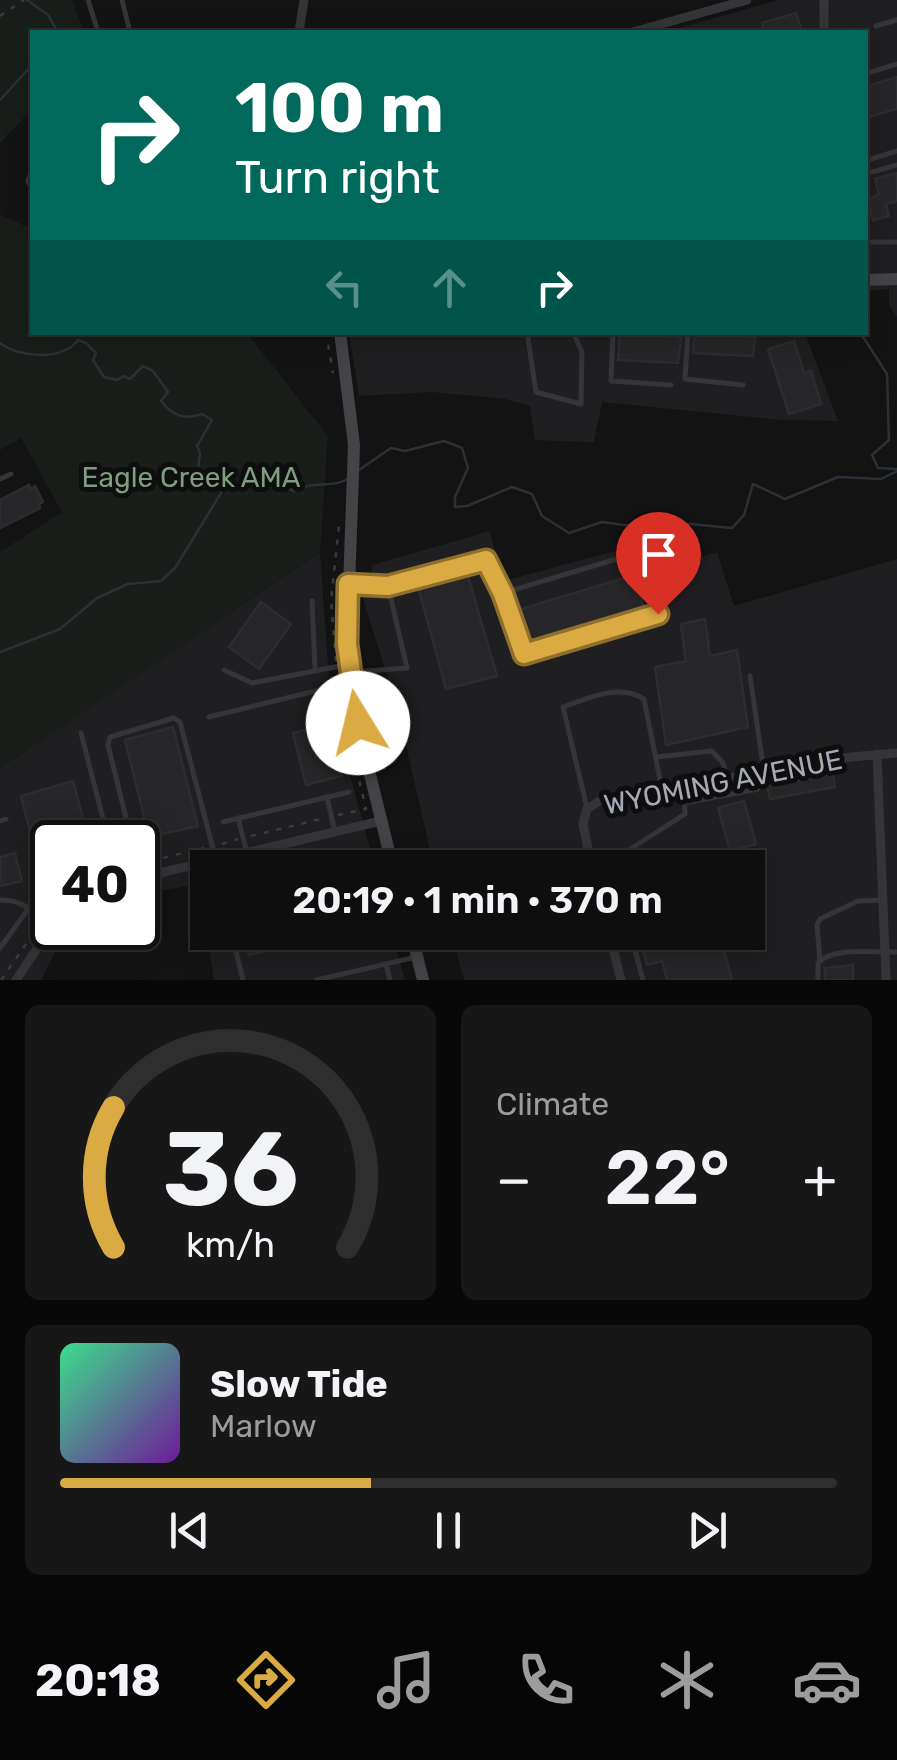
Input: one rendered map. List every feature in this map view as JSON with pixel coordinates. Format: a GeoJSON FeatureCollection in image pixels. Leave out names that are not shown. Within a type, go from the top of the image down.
{"type":"FeatureCollection","features":[{"type":"Feature","properties":{"kind":"street"},"geometry":{"type":"LineString","coordinates":[[299,30],[304,0]]}},
{"type":"Feature","properties":{"kind":"street"},"geometry":{"type":"LineString","coordinates":[[641,30],[746,0]]}},
{"type":"Feature","properties":{"kind":"street"},"geometry":{"type":"LineString","coordinates":[[824,0],[824,30]]}},
{"type":"Feature","properties":{"kind":"street"},"geometry":{"type":"LineString","coordinates":[[868,280],[897,278]]}},
{"type":"Feature","properties":{"kind":"street"},"geometry":{"type":"LineString","coordinates":[[340,335],[354,445],[355,493],[348,584],[350,673],[388,850]]}},
{"type":"Feature","properties":{"kind":"street","name":"WYOMING AVENUE"},"geometry":{"type":"LineString","coordinates":[[587,850],[583,824],[587,809],[601,800],[897,753]]}},
{"type":"Feature","properties":{"kind":"street"},"geometry":{"type":"LineString","coordinates":[[877,754],[886,980]]}},
{"type":"Feature","properties":{"kind":"street"},"geometry":{"type":"LineString","coordinates":[[256,850],[380,822]]}},
{"type":"Feature","properties":{"kind":"street"},"geometry":{"type":"LineString","coordinates":[[160,874],[190,867]]}},
{"type":"Feature","properties":{"kind":"street"},"geometry":{"type":"LineString","coordinates":[[16,980],[34,950]]}},
{"type":"Feature","properties":{"kind":"street"},"geometry":{"type":"LineString","coordinates":[[415,950],[423,980]]}},
{"type":"Feature","properties":{"kind":"street"},"geometry":{"type":"LineString","coordinates":[[614,950],[621,980]]}},
{"type":"Feature","properties":{"kind":"lane"},"geometry":{"type":"LineString","coordinates":[[88,0],[97,30]]}},
{"type":"Feature","properties":{"kind":"lane"},"geometry":{"type":"LineString","coordinates":[[122,0],[130,30]]}},
{"type":"Feature","properties":{"kind":"lane"},"geometry":{"type":"LineString","coordinates":[[876,26],[897,20]]}},
{"type":"Feature","properties":{"kind":"lane"},"geometry":{"type":"LineString","coordinates":[[868,73],[897,64]]}},
{"type":"Feature","properties":{"kind":"lane"},"geometry":{"type":"LineString","coordinates":[[868,159],[897,152]]}},
{"type":"Feature","properties":{"kind":"lane"},"geometry":{"type":"LineString","coordinates":[[868,173],[897,165]]}},
{"type":"Feature","properties":{"kind":"lane"},"geometry":{"type":"LineString","coordinates":[[868,242],[897,242]]}},
{"type":"Feature","properties":{"kind":"lane"},"geometry":{"type":"LineString","coordinates":[[526,335],[536,392],[581,404],[582,352],[574,335]]}},
{"type":"Feature","properties":{"kind":"lane"},"geometry":{"type":"LineString","coordinates":[[613,335],[611,381],[671,385]]}},
{"type":"Feature","properties":{"kind":"lane"},"geometry":{"type":"LineString","coordinates":[[688,335],[685,379],[743,385]]}},
{"type":"Feature","properties":{"kind":"lane"},"geometry":{"type":"LineString","coordinates":[[0,478],[11,474]]}},
{"type":"Feature","properties":{"kind":"lane"},"geometry":{"type":"LineString","coordinates":[[348,584],[388,586],[486,560],[503,594],[524,654],[658,614],[640,552],[503,594]]}},
{"type":"Feature","properties":{"kind":"lane"},"geometry":{"type":"LineString","coordinates":[[224,670],[252,683],[315,669],[350,673],[407,668],[388,586]]}},
{"type":"Feature","properties":{"kind":"lane"},"geometry":{"type":"LineString","coordinates":[[312,602],[315,669]]}},
{"type":"Feature","properties":{"kind":"lane"},"geometry":{"type":"LineString","coordinates":[[209,718],[350,673]]}},
{"type":"Feature","properties":{"kind":"lane"},"geometry":{"type":"LineString","coordinates":[[685,803],[758,789],[760,773],[750,676]]}},
{"type":"Feature","properties":{"kind":"lane"},"geometry":{"type":"LineString","coordinates":[[587,809],[563,708],[605,693],[632,692],[644,699],[662,790]]}},
{"type":"Feature","properties":{"kind":"lane"},"geometry":{"type":"LineString","coordinates":[[126,820],[108,746],[110,737],[174,718],[180,722],[212,850]]}},
{"type":"Feature","properties":{"kind":"lane"},"geometry":{"type":"LineString","coordinates":[[81,733],[103,820]]}},
{"type":"Feature","properties":{"kind":"lane"},"geometry":{"type":"LineString","coordinates":[[656,757],[712,751],[723,763],[727,779]]}},
{"type":"Feature","properties":{"kind":"lane"},"geometry":{"type":"LineString","coordinates":[[629,850],[685,814],[684,786]]}},
{"type":"Feature","properties":{"kind":"lane"},"geometry":{"type":"LineString","coordinates":[[223,822],[348,792]]}},
{"type":"Feature","properties":{"kind":"lane"},"geometry":{"type":"LineString","coordinates":[[327,797],[335,832]]}},
{"type":"Feature","properties":{"kind":"lane"},"geometry":{"type":"LineString","coordinates":[[238,818],[246,850]]}},
{"type":"Feature","properties":{"kind":"lane"},"geometry":{"type":"LineString","coordinates":[[0,900],[12,900],[29,908],[0,948]]}},
{"type":"Feature","properties":{"kind":"lane"},"geometry":{"type":"LineString","coordinates":[[818,980],[820,919],[858,902],[883,900]]}},
{"type":"Feature","properties":{"kind":"lane"},"geometry":{"type":"LineString","coordinates":[[236,950],[243,980]]}},
{"type":"Feature","properties":{"kind":"lane"},"geometry":{"type":"LineString","coordinates":[[635,950],[643,980]]}},
{"type":"Feature","properties":{"kind":"lane"},"geometry":{"type":"LineString","coordinates":[[820,961],[837,954],[897,952]]}},
{"type":"Feature","properties":{"kind":"lane"},"geometry":{"type":"LineString","coordinates":[[317,980],[417,957]]}},
{"type":"Feature","properties":{"kind":"lane"},"geometry":{"type":"LineString","coordinates":[[386,964],[390,980]]}},
{"type":"Feature","properties":{"kind":"path"},"geometry":{"type":"LineString","coordinates":[[0,16],[24,0]]}},
{"type":"Feature","properties":{"kind":"path"},"geometry":{"type":"LineString","coordinates":[[0,980],[30,946]]}},
{"type":"Feature","properties":{"kind":"shaded area"},"geometry":{"type":"Polygon","coordinates":[[[779,0],[897,0],[897,317],[889,305],[889,289],[868,291],[868,30],[671,30],[779,0]]]}},
{"type":"Feature","properties":{"kind":"shaded area"},"geometry":{"type":"Polygon","coordinates":[[[349,335],[806,335],[838,421],[781,420],[602,402],[594,442],[535,440],[530,406],[505,399],[432,392],[359,396],[349,335]]]}},
{"type":"Feature","properties":{"kind":"shaded area"},"geometry":{"type":"Polygon","coordinates":[[[490,531],[503,581],[641,544],[653,570],[717,552],[734,606],[897,559],[897,980],[464,980],[456,950],[765,950],[765,850],[430,850],[397,707],[363,599],[373,585],[372,565],[490,531]]]}},
{"type":"Feature","properties":{"kind":"shaded area"},"geometry":{"type":"Polygon","coordinates":[[[320,552],[331,705],[370,850],[190,850],[190,886],[160,891],[160,820],[30,820],[30,950],[56,950],[41,980],[0,980],[0,768],[320,552]]]}},
{"type":"Feature","properties":{"kind":"shaded area"},"geometry":{"type":"Polygon","coordinates":[[[209,950],[397,950],[405,980],[214,980],[209,950]]]}},
{"type":"Feature","properties":{"kind":"green space"},"geometry":{"type":"Polygon","coordinates":[[[0,0],[72,0],[83,30],[30,30],[30,111],[0,143],[0,0]]]}},
{"type":"Feature","properties":{"kind":"green space","name":"Eagle Creek AMA"},"geometry":{"type":"Polygon","coordinates":[[[0,215],[30,228],[30,335],[249,335],[328,436],[320,552],[0,768],[0,552],[62,512],[21,438],[0,450],[0,215]]]}},
{"type":"Feature","properties":{"kind":"building"},"geometry":{"type":"Polygon","coordinates":[[[796,13],[802,30],[764,30],[762,23],[796,13]]]}},
{"type":"Feature","properties":{"kind":"building"},"geometry":{"type":"Polygon","coordinates":[[[897,77],[897,109],[868,117],[868,86],[897,77]]]}},
{"type":"Feature","properties":{"kind":"building"},"geometry":{"type":"Polygon","coordinates":[[[897,173],[897,201],[886,204],[889,216],[873,220],[868,199],[879,195],[875,179],[897,173]]]}},
{"type":"Feature","properties":{"kind":"building"},"geometry":{"type":"Polygon","coordinates":[[[620,335],[681,337],[678,363],[618,360],[620,335]]]}},
{"type":"Feature","properties":{"kind":"building"},"geometry":{"type":"Polygon","coordinates":[[[694,335],[755,337],[753,356],[693,353],[694,335]]]}},
{"type":"Feature","properties":{"kind":"building"},"geometry":{"type":"Polygon","coordinates":[[[794,341],[804,373],[811,371],[821,404],[789,414],[768,349],[794,341]]]}},
{"type":"Feature","properties":{"kind":"building"},"geometry":{"type":"Polygon","coordinates":[[[29,485],[31,489],[35,486],[43,502],[40,508],[0,528],[0,500],[29,485]]]}},
{"type":"Feature","properties":{"kind":"building"},"geometry":{"type":"Polygon","coordinates":[[[634,575],[644,610],[530,645],[521,609],[634,575]]]}},
{"type":"Feature","properties":{"kind":"building"},"geometry":{"type":"Polygon","coordinates":[[[468,576],[497,676],[446,689],[419,590],[468,576]]]}},
{"type":"Feature","properties":{"kind":"building"},"geometry":{"type":"Polygon","coordinates":[[[261,602],[291,624],[259,669],[229,647],[261,602]]]}},
{"type":"Feature","properties":{"kind":"building"},"geometry":{"type":"Polygon","coordinates":[[[705,619],[710,656],[737,650],[748,727],[666,745],[655,667],[686,661],[681,624],[705,619]]]}},
{"type":"Feature","properties":{"kind":"building"},"geometry":{"type":"Polygon","coordinates":[[[328,724],[341,776],[306,785],[293,733],[328,724]]]}},
{"type":"Feature","properties":{"kind":"building"},"geometry":{"type":"Polygon","coordinates":[[[173,727],[198,826],[160,835],[160,820],[145,820],[125,740],[173,727]]]}},
{"type":"Feature","properties":{"kind":"building"},"geometry":{"type":"Polygon","coordinates":[[[833,774],[835,787],[770,799],[767,786],[833,774]]]}},
{"type":"Feature","properties":{"kind":"building"},"geometry":{"type":"Polygon","coordinates":[[[73,781],[83,820],[30,820],[30,831],[21,796],[73,781]]]}},
{"type":"Feature","properties":{"kind":"building"},"geometry":{"type":"Polygon","coordinates":[[[744,801],[756,844],[730,850],[718,808],[744,801]]]}},
{"type":"Feature","properties":{"kind":"building"},"geometry":{"type":"Polygon","coordinates":[[[15,853],[22,881],[0,886],[0,857],[15,853]]]}},
{"type":"Feature","properties":{"kind":"building"},"geometry":{"type":"Polygon","coordinates":[[[643,950],[724,950],[732,980],[667,980],[662,961],[647,965],[643,950]]]}},
{"type":"Feature","properties":{"kind":"building"},"geometry":{"type":"Polygon","coordinates":[[[853,965],[853,980],[825,980],[825,968],[853,965]]]}},
{"type":"Feature","properties":{"kind":"waterway"},"geometry":{"type":"LineString","coordinates":[[27,0],[48,15],[57,30]]}},
{"type":"Feature","properties":{"kind":"waterway"},"geometry":{"type":"LineString","coordinates":[[0,100],[30,67]]}},
{"type":"Feature","properties":{"kind":"waterway"},"geometry":{"type":"LineString","coordinates":[[862,335],[887,374],[889,440],[872,455],[878,468],[897,469]]}},
{"type":"Feature","properties":{"kind":"waterway"},"geometry":{"type":"LineString","coordinates":[[0,343],[18,352],[40,355],[62,351],[78,340],[96,353],[93,360],[104,377],[130,379],[143,366],[153,371],[168,392],[161,401],[170,410],[190,417],[202,414],[212,420],[197,446],[198,468],[209,472],[220,469],[246,485],[295,491],[349,478]]}},
{"type":"Feature","properties":{"kind":"waterway"},"geometry":{"type":"LineString","coordinates":[[359,470],[391,448],[405,451],[444,441],[462,448],[468,468],[455,497],[455,507],[467,506],[512,487],[532,494],[542,516],[569,533],[602,522],[631,526],[658,521],[732,528],[744,515],[753,484],[785,499],[838,477],[881,479],[897,471]]}},
{"type":"Feature","properties":{"kind":"waterway"},"geometry":{"type":"LineString","coordinates":[[0,652],[60,629],[97,598],[128,584],[161,581],[175,568],[229,480]]}},
{"type":"Feature","properties":{"kind":"route"},"geometry":{"type":"LineString","coordinates":[[358,723],[347,644],[348,584],[388,586],[486,560],[503,594],[524,654],[658,614]]}}]}
